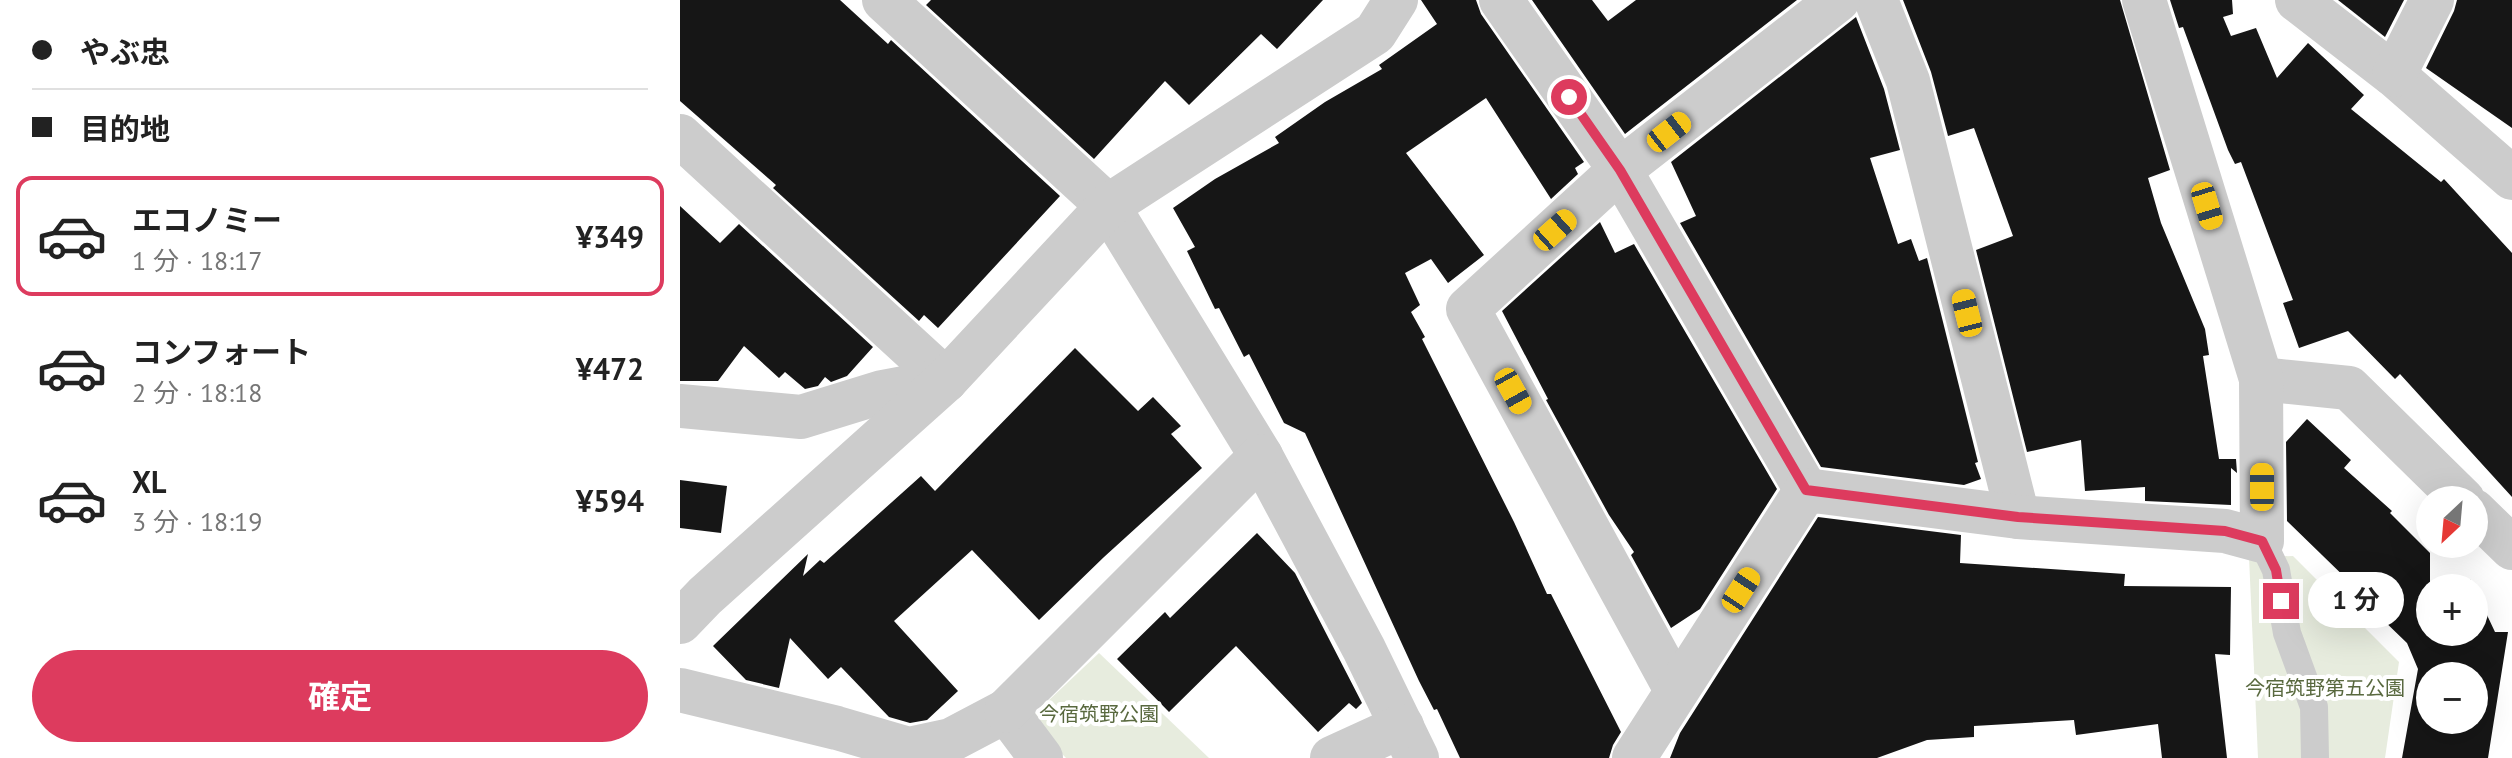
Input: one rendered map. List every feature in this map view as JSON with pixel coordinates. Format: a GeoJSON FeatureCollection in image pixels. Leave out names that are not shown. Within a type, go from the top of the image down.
{"type":"FeatureCollection","features":[{"type":"Feature","properties":{"kind":"street"},"geometry":{"type":"LineString","coordinates":[[884,0],[1108,206],[1261,456],[1364,649],[1409,742],[1332,758]]}},
{"type":"Feature","properties":{"kind":"street"},"geometry":{"type":"LineString","coordinates":[[680,622],[705,596],[946,380],[1108,206],[1375,33],[1396,0]]}},
{"type":"Feature","properties":{"kind":"street"},"geometry":{"type":"LineString","coordinates":[[1501,0],[1620,170],[1806,490]]}},
{"type":"Feature","properties":{"kind":"street"},"geometry":{"type":"LineString","coordinates":[[1676,690],[1468,309],[1620,170],[1838,0]]}},
{"type":"Feature","properties":{"kind":"street"},"geometry":{"type":"LineString","coordinates":[[1876,0],[1908,81],[2018,517]]}},
{"type":"Feature","properties":{"kind":"street"},"geometry":{"type":"LineString","coordinates":[[1806,490],[2018,517],[2225,531],[2262,541],[2261,379],[2144,0]]}},
{"type":"Feature","properties":{"kind":"street"},"geometry":{"type":"LineString","coordinates":[[2297,0],[2394,75],[2512,178]]}},
{"type":"Feature","properties":{"kind":"street"},"geometry":{"type":"LineString","coordinates":[[2394,75],[2432,0]]}},
{"type":"Feature","properties":{"kind":"street"},"geometry":{"type":"LineString","coordinates":[[680,136],[946,380]]}},
{"type":"Feature","properties":{"kind":"street"},"geometry":{"type":"LineString","coordinates":[[2261,379],[2349,388],[2449,486]]}},
{"type":"Feature","properties":{"kind":"street"},"geometry":{"type":"LineString","coordinates":[[680,406],[801,417],[882,392],[946,380]]}},
{"type":"Feature","properties":{"kind":"street"},"geometry":{"type":"LineString","coordinates":[[680,690],[909,749],[951,740],[1006,711],[1261,456]]}},
{"type":"Feature","properties":{"kind":"street"},"geometry":{"type":"LineString","coordinates":[[1634,758],[1806,490]]}},
{"type":"Feature","properties":{"kind":"street"},"geometry":{"type":"LineString","coordinates":[[2488,525],[2512,548]]}},
{"type":"Feature","properties":{"kind":"street"},"geometry":{"type":"LineString","coordinates":[[1006,711],[1041,758]]}},
{"type":"Feature","properties":{"kind":"lane"},"geometry":{"type":"LineString","coordinates":[[2262,541],[2276,570],[2287,633],[2314,707],[2315,758]]}},
{"type":"Feature","properties":{"kind":"green space","name":"今宿筑野第五公園"},"geometry":{"type":"Polygon","coordinates":[[[2293,556],[2399,662],[2385,758],[2258,758],[2249,557],[2293,556]]]}},
{"type":"Feature","properties":{"kind":"green space","name":"今宿筑野公園"},"geometry":{"type":"Polygon","coordinates":[[[1099,653],[1209,758],[1066,758],[1029,719],[1099,653]]]}},
{"type":"Feature","properties":{"kind":"building"},"geometry":{"type":"Polygon","coordinates":[[[680,0],[840,0],[888,44],[891,40],[1060,196],[938,328],[924,315],[919,321],[773,188],[776,185],[680,101],[680,0]]]}},
{"type":"Feature","properties":{"kind":"building"},"geometry":{"type":"Polygon","coordinates":[[[931,0],[1323,0],[1277,49],[1261,34],[1189,105],[1165,81],[1094,159],[926,5],[931,0]]]}},
{"type":"Feature","properties":{"kind":"building"},"geometry":{"type":"Polygon","coordinates":[[[1421,0],[1476,0],[1481,14],[1584,162],[1575,168],[1578,174],[1551,199],[1486,98],[1406,153],[1484,255],[1448,283],[1431,259],[1405,273],[1420,305],[1411,312],[1425,337],[1422,339],[1547,594],[1551,594],[1621,732],[1609,758],[1460,758],[1437,709],[1434,710],[1419,681],[1305,433],[1284,423],[1249,354],[1244,357],[1219,308],[1215,309],[1187,251],[1195,247],[1173,208],[1215,179],[1279,143],[1275,137],[1325,102],[1382,69],[1379,65],[1437,24],[1421,0]]]}},
{"type":"Feature","properties":{"kind":"building"},"geometry":{"type":"Polygon","coordinates":[[[1532,0],[1592,0],[1608,21],[1636,0],[1797,0],[1625,134],[1532,0]]]}},
{"type":"Feature","properties":{"kind":"building"},"geometry":{"type":"Polygon","coordinates":[[[1903,0],[2120,0],[2170,170],[2148,178],[2161,223],[2205,329],[2209,355],[2203,356],[2219,459],[2236,459],[2237,473],[2231,468],[2231,505],[2145,501],[2145,487],[2085,491],[2081,440],[2027,452],[1976,250],[2013,236],[1974,128],[1948,136],[1931,72],[1903,0]]]}},
{"type":"Feature","properties":{"kind":"building"},"geometry":{"type":"Polygon","coordinates":[[[2170,0],[2232,0],[2233,14],[2223,17],[2231,36],[2256,28],[2277,78],[2308,43],[2364,95],[2351,109],[2441,182],[2444,179],[2512,253],[2512,497],[2400,374],[2395,379],[2348,331],[2299,348],[2283,303],[2293,300],[2241,162],[2235,164],[2228,150],[2170,0]]]}},
{"type":"Feature","properties":{"kind":"building"},"geometry":{"type":"Polygon","coordinates":[[[2338,0],[2404,0],[2385,37],[2338,0]]]}},
{"type":"Feature","properties":{"kind":"building"},"geometry":{"type":"Polygon","coordinates":[[[2457,0],[2512,0],[2512,128],[2426,68],[2457,0]]]}},
{"type":"Feature","properties":{"kind":"building"},"geometry":{"type":"Polygon","coordinates":[[[1856,17],[1884,89],[1900,150],[1870,158],[1898,244],[1911,239],[1919,261],[1927,258],[1978,462],[1975,463],[1981,479],[1964,485],[1821,467],[1680,223],[1696,216],[1671,162],[1856,17]]]}},
{"type":"Feature","properties":{"kind":"building"},"geometry":{"type":"Polygon","coordinates":[[[680,206],[720,243],[739,224],[873,347],[847,376],[831,382],[825,377],[818,386],[805,389],[785,372],[779,378],[744,346],[718,381],[680,381],[680,206]]]}},
{"type":"Feature","properties":{"kind":"building"},"geometry":{"type":"Polygon","coordinates":[[[1600,222],[1615,253],[1634,244],[1777,489],[1700,609],[1671,628],[1631,555],[1634,552],[1609,515],[1546,400],[1502,311],[1600,222]]]}},
{"type":"Feature","properties":{"kind":"building"},"geometry":{"type":"Polygon","coordinates":[[[1075,348],[1138,411],[1153,397],[1181,426],[1171,434],[1202,468],[1039,620],[972,550],[894,621],[958,691],[927,720],[910,723],[889,717],[841,667],[828,679],[790,638],[779,688],[746,680],[713,646],[808,554],[803,576],[820,560],[824,563],[921,476],[935,491],[1075,348]]]}},
{"type":"Feature","properties":{"kind":"building"},"geometry":{"type":"Polygon","coordinates":[[[2307,419],[2351,460],[2344,468],[2392,511],[2390,513],[2416,539],[2416,558],[2430,558],[2430,574],[2416,574],[2416,646],[2488,646],[2488,617],[2495,632],[2508,632],[2488,758],[2402,758],[2416,680],[2416,734],[2488,734],[2488,662],[2416,664],[2407,643],[2287,521],[2286,442],[2307,419]]]}},
{"type":"Feature","properties":{"kind":"building"},"geometry":{"type":"Polygon","coordinates":[[[680,480],[727,486],[721,533],[680,528],[680,480]]]}},
{"type":"Feature","properties":{"kind":"building"},"geometry":{"type":"Polygon","coordinates":[[[1818,517],[1961,535],[1960,563],[2125,574],[2124,586],[2231,587],[2230,655],[2215,654],[2227,758],[2162,758],[2158,724],[2076,735],[2074,720],[1974,726],[1974,737],[1927,740],[1877,758],[1670,758],[1680,733],[1818,517]]]}},
{"type":"Feature","properties":{"kind":"building"},"geometry":{"type":"Polygon","coordinates":[[[1257,533],[1295,573],[1362,703],[1356,709],[1349,703],[1318,732],[1236,646],[1169,712],[1117,659],[1165,612],[1170,618],[1257,533]]]}},
{"type":"Feature","properties":{"kind":"route"},"geometry":{"type":"LineString","coordinates":[[1569,97],[1620,170],[1806,490],[2018,517],[2225,531],[2262,541],[2276,570],[2281,601]]}}]}
